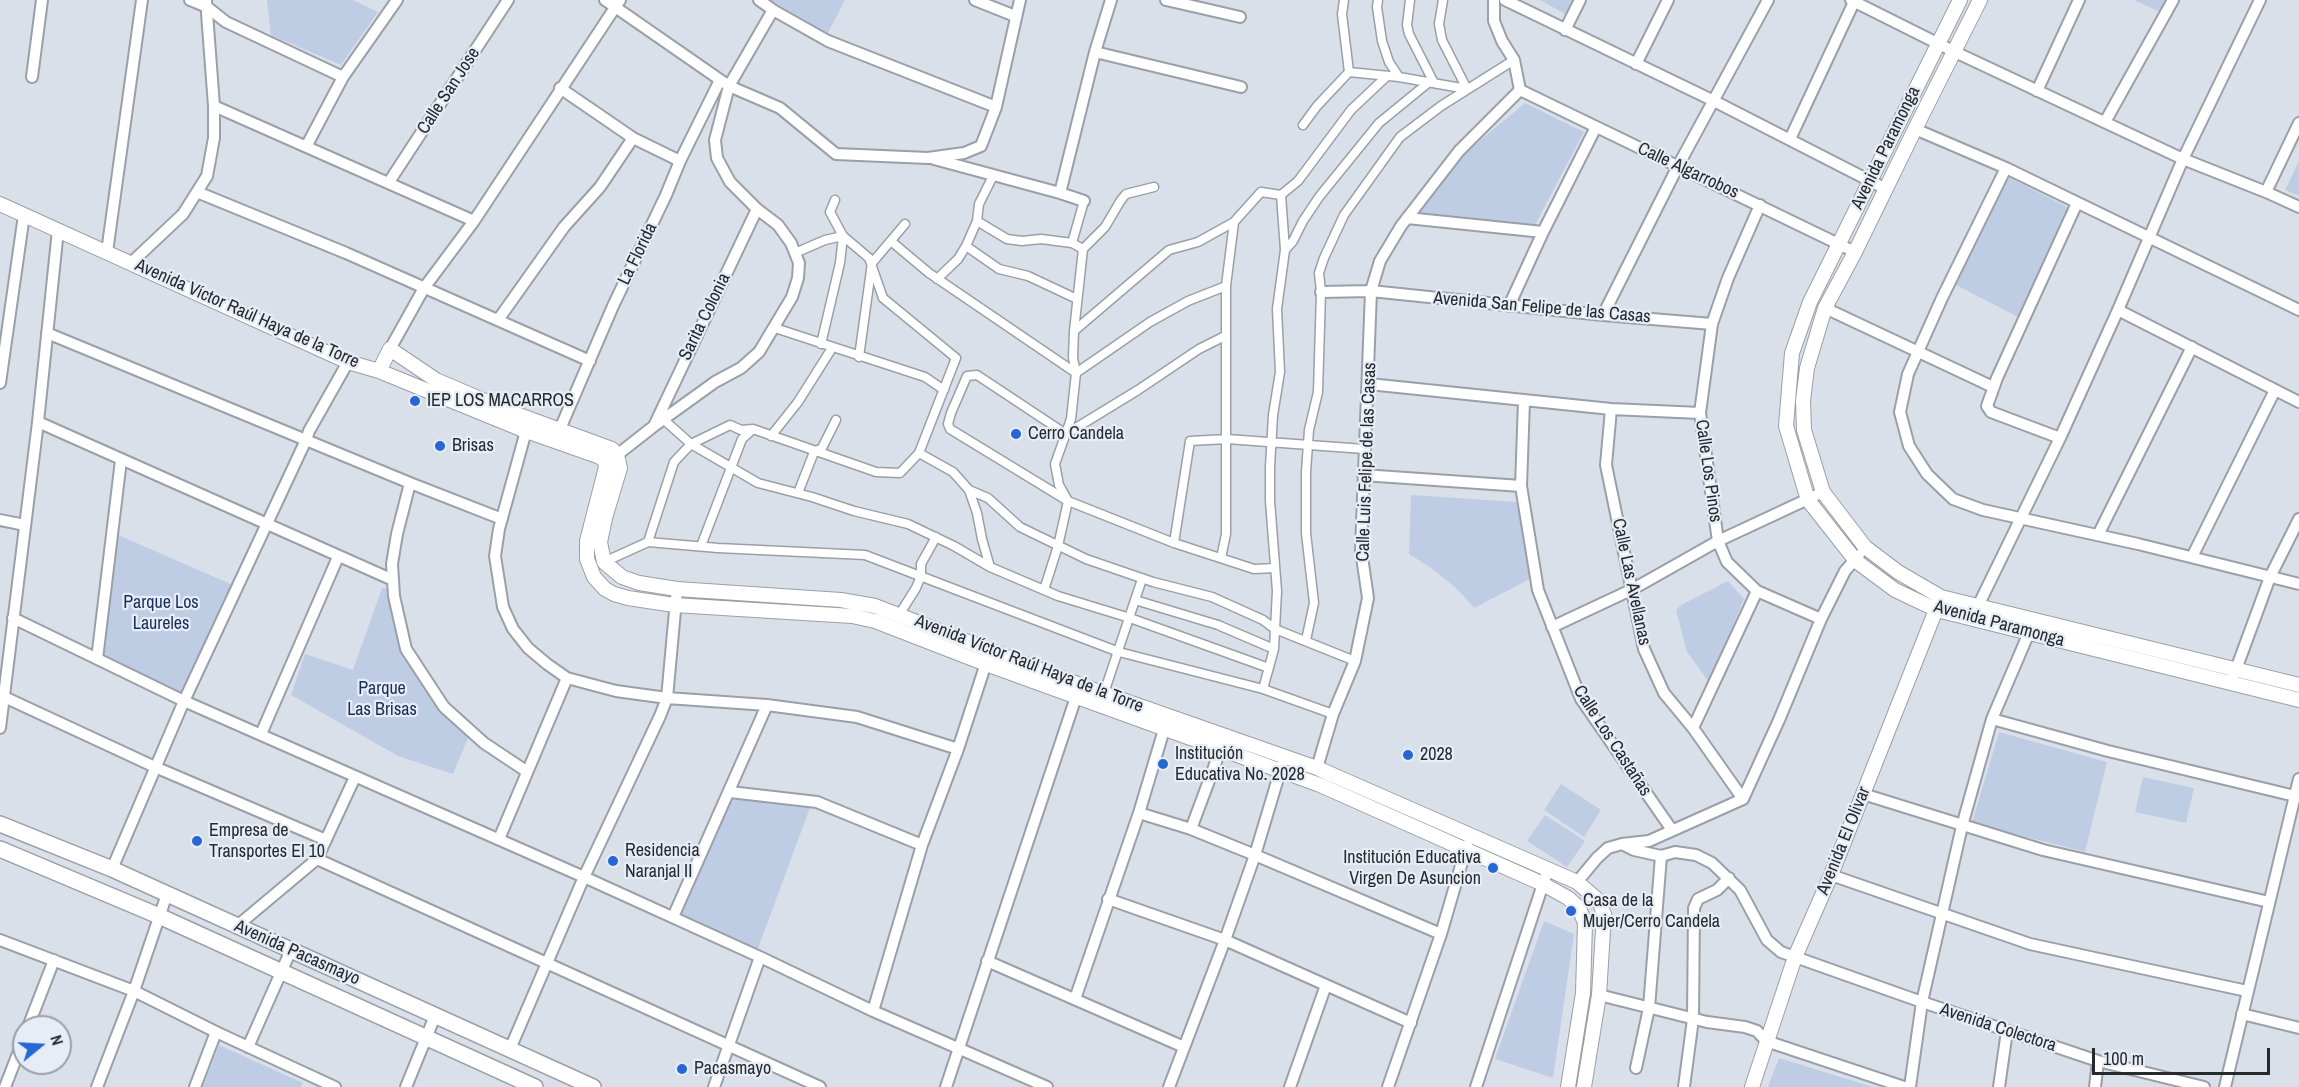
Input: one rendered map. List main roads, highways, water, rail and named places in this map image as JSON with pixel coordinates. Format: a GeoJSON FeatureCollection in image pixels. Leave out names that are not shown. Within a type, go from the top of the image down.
{"type":"FeatureCollection","features":[{"type":"Feature","properties":{"kind":"main road","name":"Avenida Pacasmayo"},"geometry":{"type":"LineString","coordinates":[[0,824],[112,869],[593,1087]]}},
{"type":"Feature","properties":{"kind":"main road","name":"Avenida Pacasmayo"},"geometry":{"type":"LineString","coordinates":[[0,849],[159,916],[535,1087]]}},
{"type":"Feature","properties":{"kind":"place","name":"IEP LOS MACARROS"},"geometry":{"type":"Point","coordinates":[415,401]}},
{"type":"Feature","properties":{"kind":"place","name":"Cerro Candela"},"geometry":{"type":"Point","coordinates":[1016,434]}},
{"type":"Feature","properties":{"kind":"place","name":"Brisas"},"geometry":{"type":"Point","coordinates":[440,446]}},
{"type":"Feature","properties":{"kind":"place","name":"2028"},"geometry":{"type":"Point","coordinates":[1408,755]}},
{"type":"Feature","properties":{"kind":"place","name":"Institución Educativa No. 2028"},"geometry":{"type":"Point","coordinates":[1163,764]}},
{"type":"Feature","properties":{"kind":"place","name":"Empresa de Transportes El 10"},"geometry":{"type":"Point","coordinates":[197,841]}},
{"type":"Feature","properties":{"kind":"place","name":"Residencia Naranjal II"},"geometry":{"type":"Point","coordinates":[613,861]}},
{"type":"Feature","properties":{"kind":"place","name":"Institución Educativa Virgen De Asuncion"},"geometry":{"type":"Point","coordinates":[1493,868]}},
{"type":"Feature","properties":{"kind":"place","name":"Casa de la Mujer/Cerro Candela"},"geometry":{"type":"Point","coordinates":[1571,911]}},
{"type":"Feature","properties":{"kind":"place","name":"Pacasmayo"},"geometry":{"type":"Point","coordinates":[682,1069]}},
{"type":"Feature","properties":{"kind":"park label","name":"Parque Los Laureles"},"geometry":{"type":"Point","coordinates":[161,613]}},
{"type":"Feature","properties":{"kind":"park label","name":"Parque Las Brisas"},"geometry":{"type":"Point","coordinates":[382,699]}}]}
